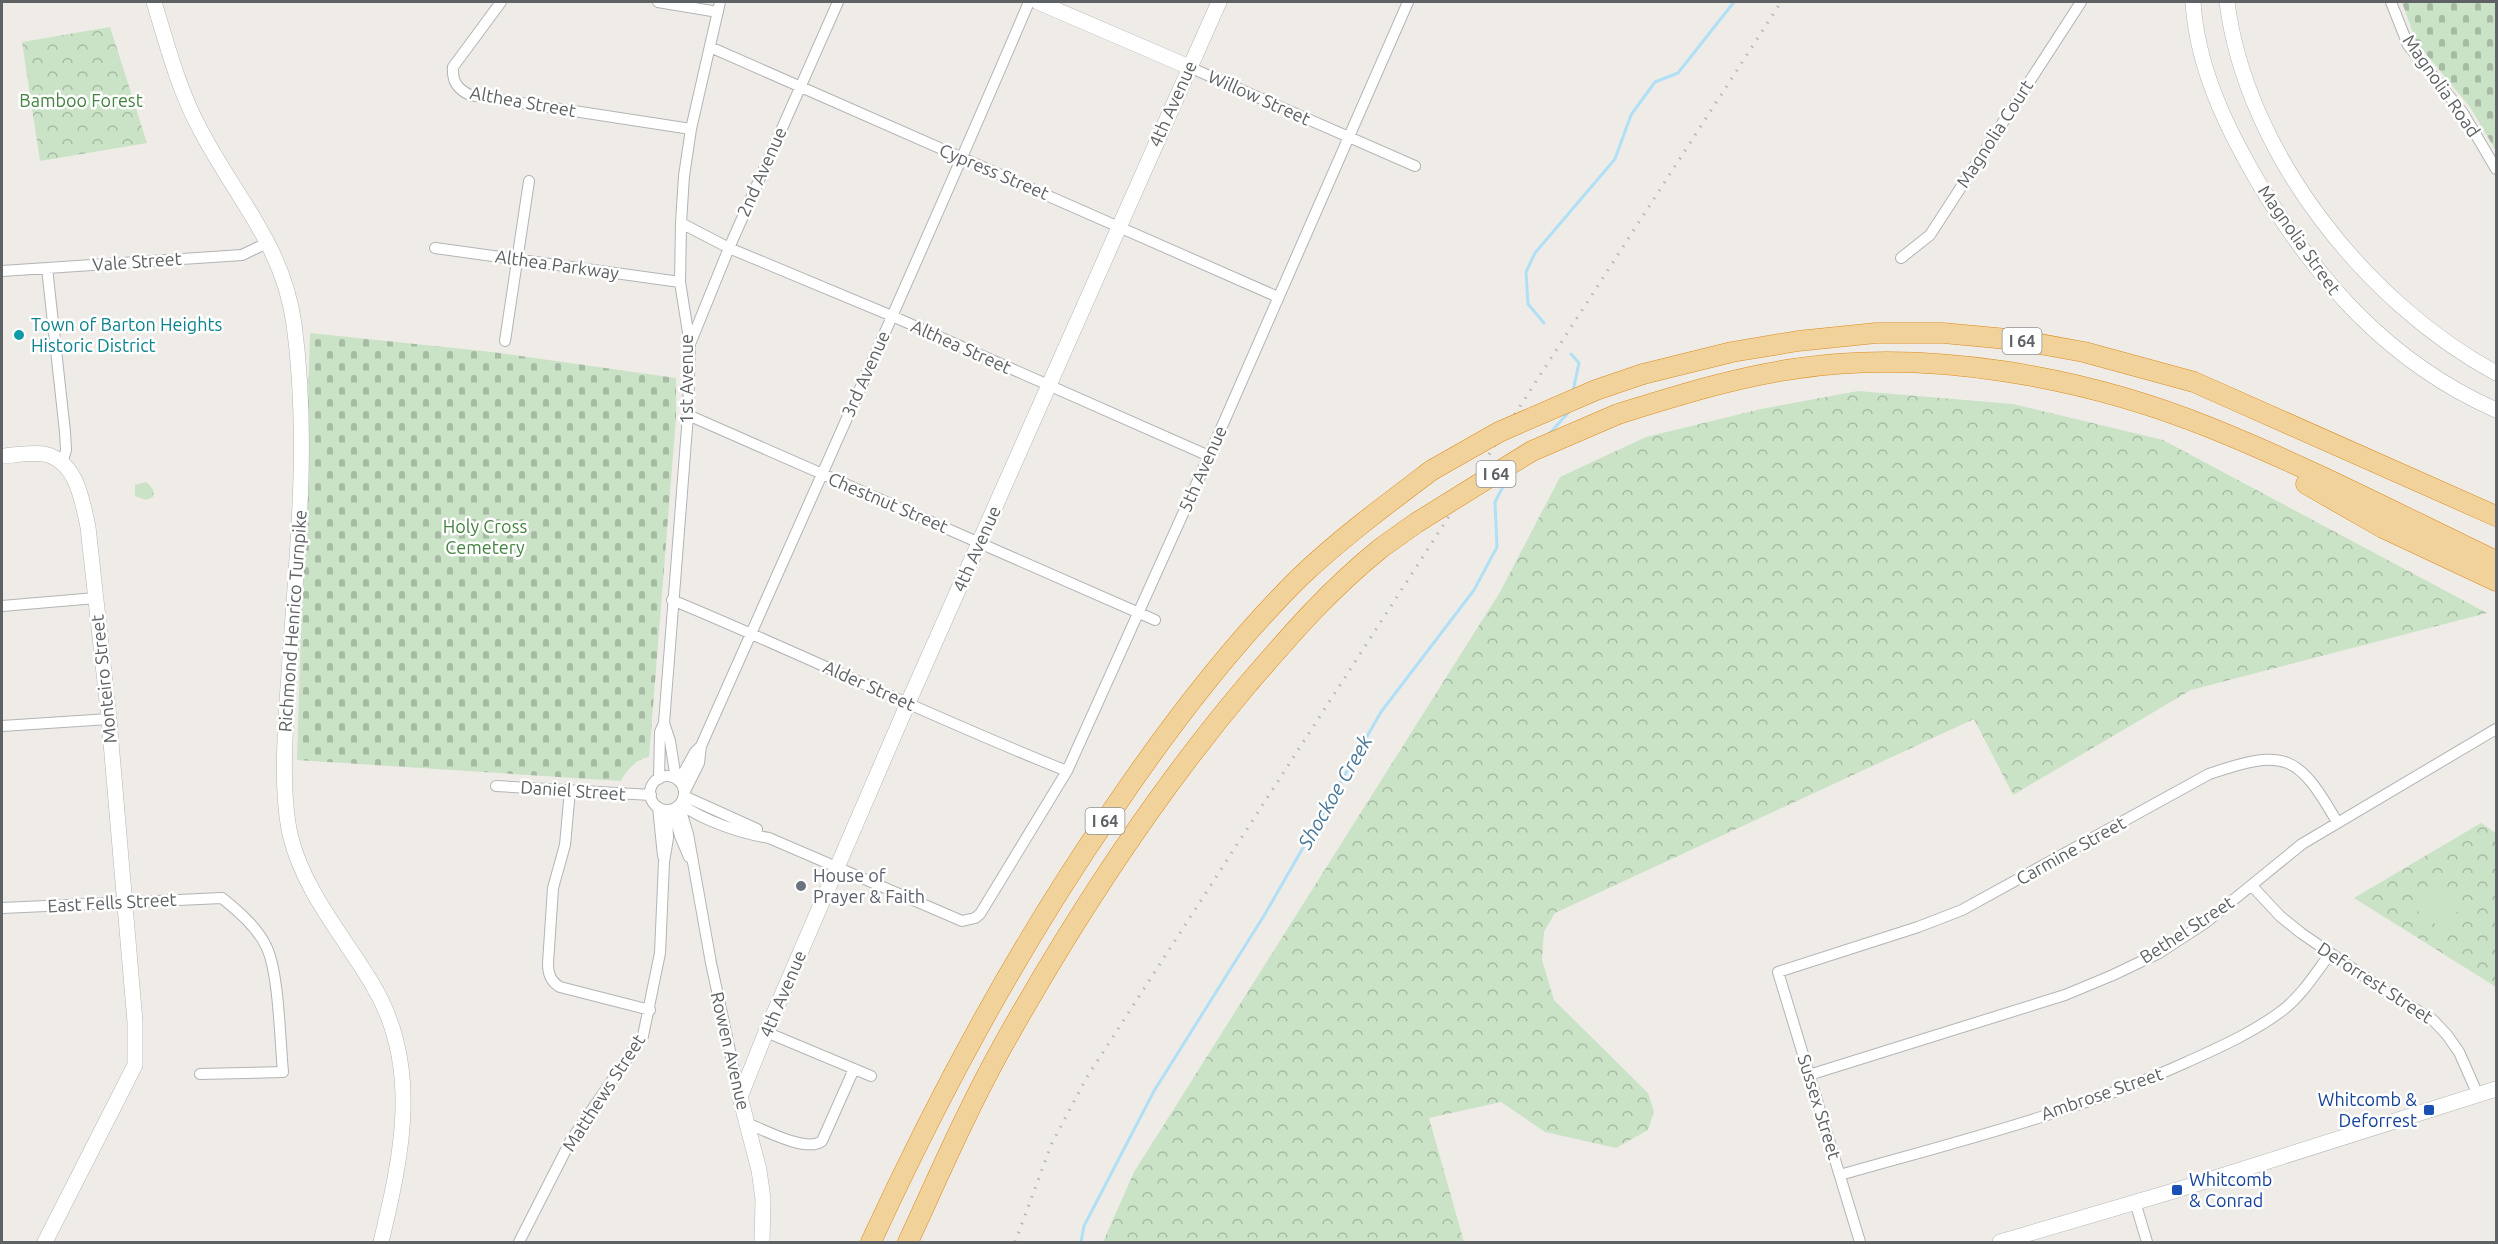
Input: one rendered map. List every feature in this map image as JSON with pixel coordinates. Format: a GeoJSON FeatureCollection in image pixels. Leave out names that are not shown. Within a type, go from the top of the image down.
{"type":"FeatureCollection","features":[{"type":"Feature","properties":{"kind":"highway","name":"I 64"},"geometry":{"type":"LineString","coordinates":[[871,1242],[963,1054],[1001,986],[1068,875],[1150,754],[1228,656],[1301,577],[1356,529],[1432,470],[1499,432],[1596,390],[1643,375],[1743,350],[1797,340],[1875,333],[1943,333],[2029,342],[2084,352],[2194,382],[2496,516]]}},
{"type":"Feature","properties":{"kind":"highway","name":"I 64"},"geometry":{"type":"LineString","coordinates":[[908,1242],[1002,1048],[1083,912],[1210,729],[1302,621],[1345,577],[1416,523],[1532,451],[1618,414],[1736,379],[1796,369],[1902,363],[1963,365],[2006,371],[2120,396],[2211,428],[2496,561]]}},
{"type":"Feature","properties":{"kind":"highway"},"geometry":{"type":"LineString","coordinates":[[2211,428],[2383,528],[2496,581]]}},
{"type":"Feature","properties":{"kind":"street","name":"Richmond Henrico Turnpike"},"geometry":{"type":"LineString","coordinates":[[154,2],[193,115],[269,242],[283,275],[292,313],[302,440],[301,491],[286,718],[287,811],[292,840],[303,872],[373,985],[390,1022],[397,1046],[405,1092],[405,1110],[394,1190],[381,1242]]}},
{"type":"Feature","properties":{"kind":"street","name":"Althea Street"},"geometry":{"type":"LineString","coordinates":[[501,2],[453,67],[453,77],[463,92],[470,95],[691,129]]}},
{"type":"Feature","properties":{"kind":"street"},"geometry":{"type":"LineString","coordinates":[[658,2],[719,7]]}},
{"type":"Feature","properties":{"kind":"street","name":"2nd Avenue"},"geometry":{"type":"LineString","coordinates":[[690,345],[729,248],[838,2]]}},
{"type":"Feature","properties":{"kind":"street","name":"3rd Avenue"},"geometry":{"type":"LineString","coordinates":[[675,803],[699,763],[701,746],[820,474],[963,159],[1029,2]]}},
{"type":"Feature","properties":{"kind":"street","name":"Willow Street"},"geometry":{"type":"LineString","coordinates":[[1038,2],[1415,166]]}},
{"type":"Feature","properties":{"kind":"street","name":"4th Avenue"},"geometry":{"type":"LineString","coordinates":[[740,1097],[908,703],[1218,2]]}},
{"type":"Feature","properties":{"kind":"street","name":"5th Avenue"},"geometry":{"type":"LineString","coordinates":[[837,867],[962,921],[969,921],[980,914],[1067,771],[1209,456],[1408,2]]}},
{"type":"Feature","properties":{"kind":"street","name":"Magnolia Court"},"geometry":{"type":"LineString","coordinates":[[1901,258],[1930,235],[2081,2]]}},
{"type":"Feature","properties":{"kind":"street","name":"Magnolia Street"},"geometry":{"type":"LineString","coordinates":[[2193,2],[2203,61],[2225,122],[2273,208],[2314,267],[2344,302],[2390,345],[2450,386],[2496,410]]}},
{"type":"Feature","properties":{"kind":"street","name":"Magnolia Street"},"geometry":{"type":"LineString","coordinates":[[2227,2],[2237,51],[2253,100],[2277,148],[2316,210],[2348,252],[2397,304],[2454,347],[2496,373]]}},
{"type":"Feature","properties":{"kind":"street","name":"Magnolia Road"},"geometry":{"type":"LineString","coordinates":[[2391,2],[2408,45],[2463,113],[2496,169]]}},
{"type":"Feature","properties":{"kind":"street","name":"1st Avenue"},"geometry":{"type":"LineString","coordinates":[[659,779],[660,740],[664,723],[688,415],[690,345],[681,282],[684,176],[691,129],[719,7]]}},
{"type":"Feature","properties":{"kind":"street","name":"Cypress Street"},"geometry":{"type":"LineString","coordinates":[[710,47],[1278,297]]}},
{"type":"Feature","properties":{"kind":"street"},"geometry":{"type":"LineString","coordinates":[[505,341],[529,181]]}},
{"type":"Feature","properties":{"kind":"street","name":"Althea Street"},"geometry":{"type":"LineString","coordinates":[[681,223],[729,248],[892,316],[1209,456]]}},
{"type":"Feature","properties":{"kind":"street","name":"Vale Street"},"geometry":{"type":"LineString","coordinates":[[2,271],[242,255],[269,242]]}},
{"type":"Feature","properties":{"kind":"street","name":"Althea Parkway"},"geometry":{"type":"LineString","coordinates":[[435,248],[681,282]]}},
{"type":"Feature","properties":{"kind":"street"},"geometry":{"type":"LineString","coordinates":[[2,456],[44,454],[62,464],[66,450],[47,268]]}},
{"type":"Feature","properties":{"kind":"street","name":"Chestnut Street"},"geometry":{"type":"LineString","coordinates":[[688,415],[1155,620]]}},
{"type":"Feature","properties":{"kind":"street","name":"Monteiro Street"},"geometry":{"type":"LineString","coordinates":[[45,1242],[135,1065],[135,1022],[109,719],[96,598],[82,498],[70,471],[62,464]]}},
{"type":"Feature","properties":{"kind":"street"},"geometry":{"type":"LineString","coordinates":[[2,606],[96,598]]}},
{"type":"Feature","properties":{"kind":"street","name":"Alder Street"},"geometry":{"type":"LineString","coordinates":[[672,600],[752,632],[986,739],[1067,771]]}},
{"type":"Feature","properties":{"kind":"street"},"geometry":{"type":"LineString","coordinates":[[2,726],[109,719]]}},
{"type":"Feature","properties":{"kind":"street","name":"1st Avenue"},"geometry":{"type":"LineString","coordinates":[[664,723],[678,780],[675,803]]}},
{"type":"Feature","properties":{"kind":"street","name":"Bethel Street"},"geometry":{"type":"LineString","coordinates":[[1809,1075],[2065,994],[2114,975],[2168,947],[2205,923],[2302,844],[2496,729]]}},
{"type":"Feature","properties":{"kind":"street","name":"3rd Avenue"},"geometry":{"type":"LineString","coordinates":[[678,780],[701,746]]}},
{"type":"Feature","properties":{"kind":"street","name":"Carmine Street"},"geometry":{"type":"LineString","coordinates":[[1778,972],[1918,927],[1962,910],[2209,774],[2239,764],[2260,760],[2278,760],[2295,765],[2319,790],[2337,822]]}},
{"type":"Feature","properties":{"kind":"street"},"geometry":{"type":"LineString","coordinates":[[678,780],[668,777],[659,779],[653,786],[651,795],[675,803],[706,808],[837,867]]}},
{"type":"Feature","properties":{"kind":"street","name":"Daniel Street"},"geometry":{"type":"LineString","coordinates":[[496,786],[651,795]]}},
{"type":"Feature","properties":{"kind":"street"},"geometry":{"type":"LineString","coordinates":[[570,790],[565,845],[553,888],[549,975],[560,987],[650,1010]]}},
{"type":"Feature","properties":{"kind":"street","name":"Rowen Avenue"},"geometry":{"type":"LineString","coordinates":[[675,803],[688,834],[691,860],[763,1199],[762,1242]]}},
{"type":"Feature","properties":{"kind":"street","name":"Matthews Street"},"geometry":{"type":"LineString","coordinates":[[519,1242],[571,1140],[638,1045],[647,1026],[660,953],[664,862],[675,803]]}},
{"type":"Feature","properties":{"kind":"street","name":"Deforrest Street"},"geometry":{"type":"LineString","coordinates":[[2252,886],[2280,916],[2330,954],[2433,1020],[2459,1052],[2478,1095]]}},
{"type":"Feature","properties":{"kind":"street","name":"East Fells Street"},"geometry":{"type":"LineString","coordinates":[[2,908],[222,898],[243,916],[266,946],[273,968],[283,1072],[200,1074]]}},
{"type":"Feature","properties":{"kind":"street","name":"Ambrose Street"},"geometry":{"type":"LineString","coordinates":[[1840,1175],[2102,1096],[2169,1071],[2236,1040],[2283,1010],[2301,993],[2330,954]]}},
{"type":"Feature","properties":{"kind":"street","name":"Sussex Street"},"geometry":{"type":"LineString","coordinates":[[1778,972],[1860,1242]]}},
{"type":"Feature","properties":{"kind":"street"},"geometry":{"type":"LineString","coordinates":[[766,1032],[871,1076]]}},
{"type":"Feature","properties":{"kind":"street"},"geometry":{"type":"LineString","coordinates":[[747,1123],[805,1145],[814,1146],[822,1141],[854,1069]]}},
{"type":"Feature","properties":{"kind":"street"},"geometry":{"type":"LineString","coordinates":[[2004,1242],[2496,1089]]}},
{"type":"Feature","properties":{"kind":"street"},"geometry":{"type":"LineString","coordinates":[[2135,1202],[2147,1242]]}},
{"type":"Feature","properties":{"kind":"green space"},"geometry":{"type":"Polygon","coordinates":[[[2402,2],[2496,2],[2496,151],[2470,107],[2416,42],[2402,2]]]}},
{"type":"Feature","properties":{"kind":"green space","name":"Bamboo Forest"},"geometry":{"type":"Polygon","coordinates":[[[110,27],[147,143],[40,161],[22,42],[110,27]]]}},
{"type":"Feature","properties":{"kind":"green space","name":"Holy Cross Cemetery"},"geometry":{"type":"Polygon","coordinates":[[[310,333],[492,352],[676,378],[676,418],[649,757],[633,765],[621,781],[297,760],[310,333]]]}},
{"type":"Feature","properties":{"kind":"green space"},"geometry":{"type":"Polygon","coordinates":[[[1858,391],[2013,404],[2163,440],[2487,613],[2191,690],[2013,795],[1974,719],[1555,913],[1544,932],[1542,960],[1554,1000],[1648,1093],[1654,1111],[1648,1130],[1616,1148],[1545,1132],[1501,1102],[1429,1118],[1464,1242],[1103,1242],[1134,1172],[1500,592],[1560,477],[1646,437],[1761,409],[1858,391]]]}},
{"type":"Feature","properties":{"kind":"green space"},"geometry":{"type":"Polygon","coordinates":[[[146,482],[152,488],[153,497],[146,500],[135,496],[135,485],[146,482]]]}},
{"type":"Feature","properties":{"kind":"green space"},"geometry":{"type":"Polygon","coordinates":[[[2481,823],[2496,833],[2496,987],[2354,898],[2481,823]]]}},
{"type":"Feature","properties":{"kind":"green space"},"geometry":{"type":"Polygon","coordinates":[[[2430,887],[2459,909],[2443,930],[2414,908],[2430,887]]]}},
{"type":"Feature","properties":{"kind":"waterway","name":"Shockoe Creek"},"geometry":{"type":"LineString","coordinates":[[1544,323],[1528,304],[1526,272],[1535,253],[1615,159],[1631,115],[1655,82],[1678,73],[1734,2]]}},
{"type":"Feature","properties":{"kind":"waterway","name":"Shockoe Creek"},"geometry":{"type":"LineString","coordinates":[[1571,354],[1579,363],[1573,391]]}},
{"type":"Feature","properties":{"kind":"waterway","name":"Shockoe Creek"},"geometry":{"type":"LineString","coordinates":[[1549,434],[1569,409]]}},
{"type":"Feature","properties":{"kind":"waterway","name":"Shockoe Creek"},"geometry":{"type":"LineString","coordinates":[[1081,1242],[1084,1226],[1154,1091],[1265,914],[1381,712],[1474,590],[1497,547],[1495,502],[1512,474]]}},
{"type":"Feature","properties":{"kind":"railway"},"geometry":{"type":"LineString","coordinates":[[1015,1242],[1052,1143],[1087,1077],[1781,2]]}},
{"type":"Feature","properties":{"kind":"place","name":"Town of Barton Heights Historic District"},"geometry":{"type":"Point","coordinates":[19,335]}},
{"type":"Feature","properties":{"kind":"place","name":"House of Prayer & Faith"},"geometry":{"type":"Point","coordinates":[801,886]}},
{"type":"Feature","properties":{"kind":"place","name":"Whitcomb & Deforrest"},"geometry":{"type":"Point","coordinates":[2429,1110]}},
{"type":"Feature","properties":{"kind":"place","name":"Whitcomb & Conrad"},"geometry":{"type":"Point","coordinates":[2177,1190]}}]}
